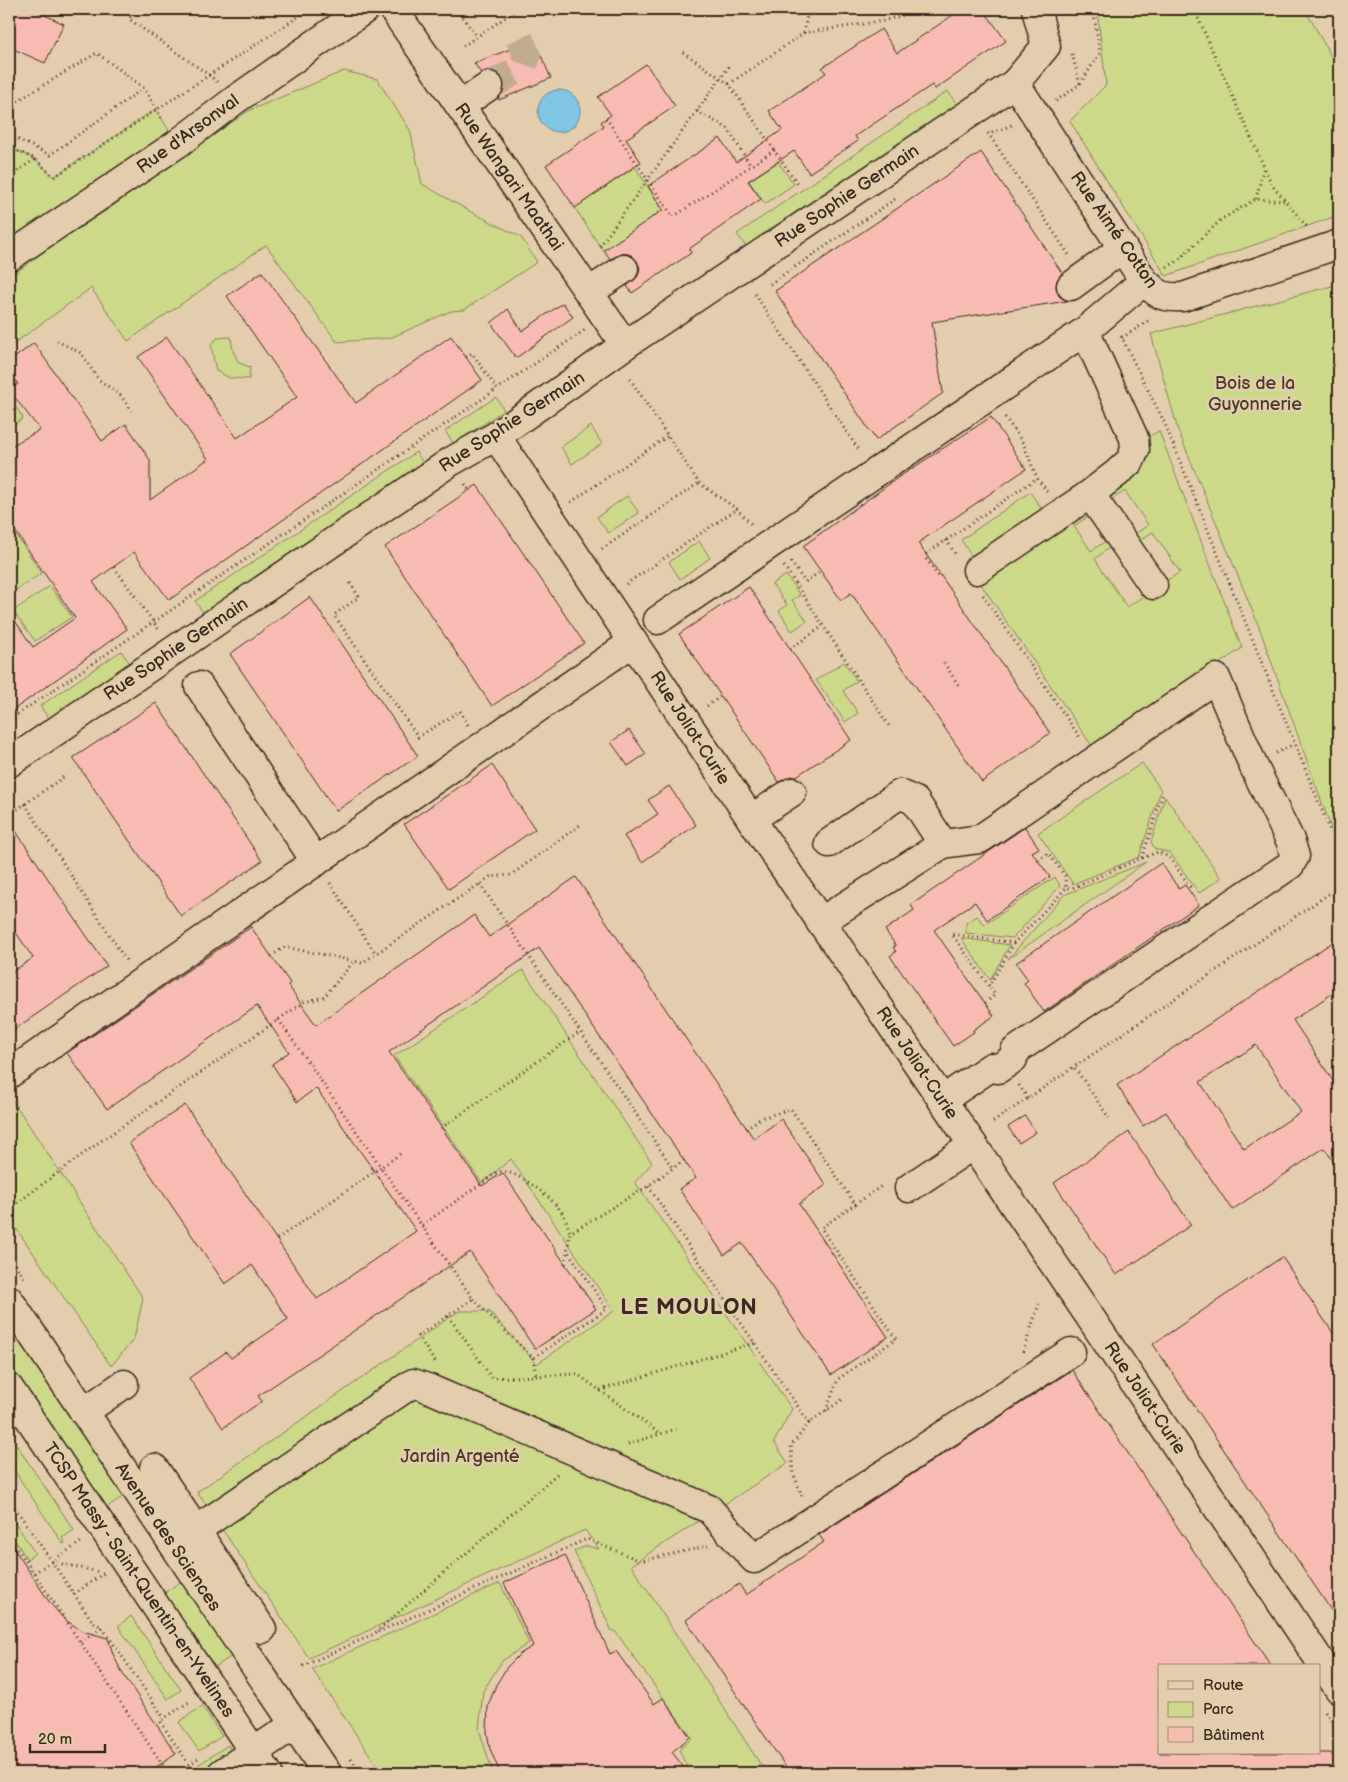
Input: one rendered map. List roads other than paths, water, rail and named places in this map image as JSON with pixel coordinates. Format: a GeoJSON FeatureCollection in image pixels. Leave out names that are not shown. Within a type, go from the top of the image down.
{"type":"FeatureCollection","features":[{"type":"Feature","properties":{"kind":"street","name":"Rue d'Arsonval"},"geometry":{"type":"LineString","coordinates":[[9,257],[177,144],[235,100],[365,9]]}},
{"type":"Feature","properties":{"kind":"street","name":"Rue Wangari Maathai"},"geometry":{"type":"LineString","coordinates":[[392,9],[625,346]]}},
{"type":"Feature","properties":{"kind":"street","name":"Rue Sophie Germain"},"geometry":{"type":"LineString","coordinates":[[11,756],[450,462],[496,436],[625,346],[1015,82],[1046,46],[1036,9]]}},
{"type":"Feature","properties":{"kind":"street","name":"Rue Aimé Cotton"},"geometry":{"type":"LineString","coordinates":[[1015,82],[1144,280],[1157,294],[1173,298],[1183,297],[1332,247]]}},
{"type":"Feature","properties":{"kind":"street"},"geometry":{"type":"LineString","coordinates":[[460,106],[490,86]]}},
{"type":"Feature","properties":{"kind":"street"},"geometry":{"type":"LineString","coordinates":[[1078,282],[1123,248]]}},
{"type":"Feature","properties":{"kind":"street"},"geometry":{"type":"LineString","coordinates":[[589,292],[624,269]]}},
{"type":"Feature","properties":{"kind":"street"},"geometry":{"type":"LineString","coordinates":[[658,620],[1085,331],[1144,280]]}},
{"type":"Feature","properties":{"kind":"street"},"geometry":{"type":"LineString","coordinates":[[971,572],[1090,494],[1117,473],[1130,460],[1135,450],[1134,438],[1085,331]]}},
{"type":"Feature","properties":{"kind":"street","name":"Rue Joliot-Curie"},"geometry":{"type":"LineString","coordinates":[[496,436],[750,819],[1198,1476],[1310,1664]]}},
{"type":"Feature","properties":{"kind":"street"},"geometry":{"type":"LineString","coordinates":[[1090,494],[1152,585]]}},
{"type":"Feature","properties":{"kind":"street"},"geometry":{"type":"LineString","coordinates":[[9,1074],[633,642]]}},
{"type":"Feature","properties":{"kind":"street"},"geometry":{"type":"LineString","coordinates":[[820,922],[943,844],[980,839],[1216,678],[1253,765],[1290,840],[1295,856],[1290,865],[1015,1051],[1013,1059],[998,1069],[991,1067],[942,1100]]}},
{"type":"Feature","properties":{"kind":"street"},"geometry":{"type":"LineString","coordinates":[[199,686],[316,862]]}},
{"type":"Feature","properties":{"kind":"street"},"geometry":{"type":"LineString","coordinates":[[750,819],[792,792]]}},
{"type":"Feature","properties":{"kind":"street"},"geometry":{"type":"LineString","coordinates":[[829,842],[900,794],[914,801],[943,844]]}},
{"type":"Feature","properties":{"kind":"street"},"geometry":{"type":"LineString","coordinates":[[898,1185],[973,1145]]}},
{"type":"Feature","properties":{"kind":"street","name":"Avenue des Sciences"},"geometry":{"type":"LineString","coordinates":[[9,1300],[327,1773]]}},
{"type":"Feature","properties":{"kind":"street"},"geometry":{"type":"LineString","coordinates":[[186,1524],[414,1383],[434,1378],[709,1509],[754,1559],[1071,1352]]}},
{"type":"Feature","properties":{"kind":"street"},"geometry":{"type":"LineString","coordinates":[[84,1412],[124,1384]]}},
{"type":"Feature","properties":{"kind":"street","name":"TCSP Massy - Saint-Quentin-en-Yvelines"},"geometry":{"type":"LineString","coordinates":[[13,1403],[261,1763]]}},
{"type":"Feature","properties":{"kind":"street"},"geometry":{"type":"LineString","coordinates":[[154,1468],[186,1524],[262,1629]]}},
{"type":"Feature","properties":{"kind":"street","name":"Rue Joliot-Curie"},"geometry":{"type":"LineString","coordinates":[[1320,1680],[1332,1700]]}},
{"type":"Feature","properties":{"kind":"street"},"geometry":{"type":"LineString","coordinates":[[222,1773],[261,1763],[294,1725]]}},
{"type":"Feature","properties":{"kind":"water"},"geometry":{"type":"Polygon","coordinates":[[[559,90],[574,96],[580,111],[574,126],[559,132],[544,126],[538,111],[544,96],[559,90]]]}},
{"type":"Feature","properties":{"kind":"tunnel"},"geometry":{"type":"LineString","coordinates":[[489,86],[523,67],[527,56],[517,33]]}},
{"type":"Feature","properties":{"kind":"district","name":"LE MOULON"},"geometry":{"type":"Point","coordinates":[689,1307]}},
{"type":"Feature","properties":{"kind":"park label","name":"Bois de la Guyonnerie"},"geometry":{"type":"Point","coordinates":[1255,393]}},
{"type":"Feature","properties":{"kind":"park label","name":"Jardin Argenté"},"geometry":{"type":"Point","coordinates":[460,1456]}}]}
